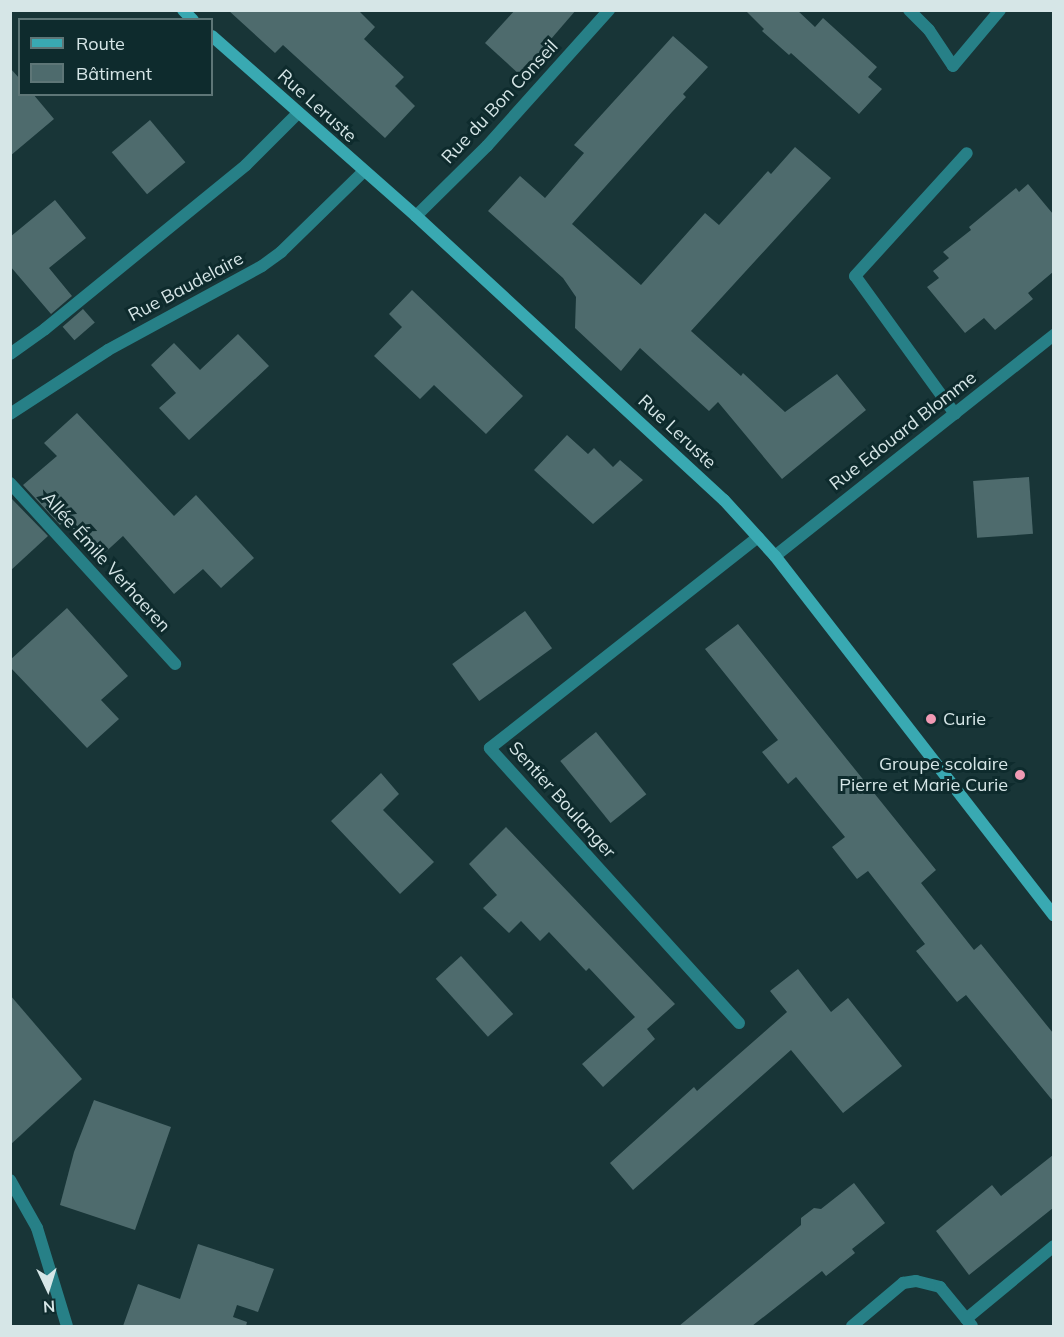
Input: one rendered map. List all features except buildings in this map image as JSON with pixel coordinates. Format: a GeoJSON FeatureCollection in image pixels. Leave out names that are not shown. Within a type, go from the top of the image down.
{"type":"FeatureCollection","features":[{"type":"Feature","properties":{"kind":"street","name":"Rue du Bon Conseil"},"geometry":{"type":"LineString","coordinates":[[416,216],[487,146],[609,10]]}},
{"type":"Feature","properties":{"kind":"street"},"geometry":{"type":"LineString","coordinates":[[909,10],[929,30],[953,66],[1000,10]]}},
{"type":"Feature","properties":{"kind":"street","name":"Rue Leruste"},"geometry":{"type":"LineString","coordinates":[[213,37],[363,172],[416,216],[724,500],[775,556],[1053,916]]}},
{"type":"Feature","properties":{"kind":"street"},"geometry":{"type":"LineString","coordinates":[[10,354],[45,329],[246,165],[298,113]]}},
{"type":"Feature","properties":{"kind":"street"},"geometry":{"type":"LineString","coordinates":[[955,414],[855,276],[967,153]]}},
{"type":"Feature","properties":{"kind":"street","name":"Rue Baudelaire"},"geometry":{"type":"LineString","coordinates":[[10,414],[116,345],[262,266],[281,252],[363,172]]}},
{"type":"Feature","properties":{"kind":"street","name":"Rue Edouard Blomme"},"geometry":{"type":"LineString","coordinates":[[775,556],[1053,336]]}},
{"type":"Feature","properties":{"kind":"street","name":"Allée Émile Verhaeren"},"geometry":{"type":"LineString","coordinates":[[10,483],[175,664]]}},
{"type":"Feature","properties":{"kind":"street","name":"Sentier Boulanger"},"geometry":{"type":"LineString","coordinates":[[739,1023],[490,748],[758,537]]}},
{"type":"Feature","properties":{"kind":"street"},"geometry":{"type":"LineString","coordinates":[[10,1180],[37,1228],[67,1326]]}},
{"type":"Feature","properties":{"kind":"street"},"geometry":{"type":"LineString","coordinates":[[852,1326],[903,1283],[916,1281],[940,1287],[969,1322],[1053,1245]]}},
{"type":"Feature","properties":{"kind":"place","name":"Curie"},"geometry":{"type":"Point","coordinates":[931,719]}},
{"type":"Feature","properties":{"kind":"place","name":"Groupe scolaire Pierre et Marie Curie"},"geometry":{"type":"Point","coordinates":[1020,775]}}]}
